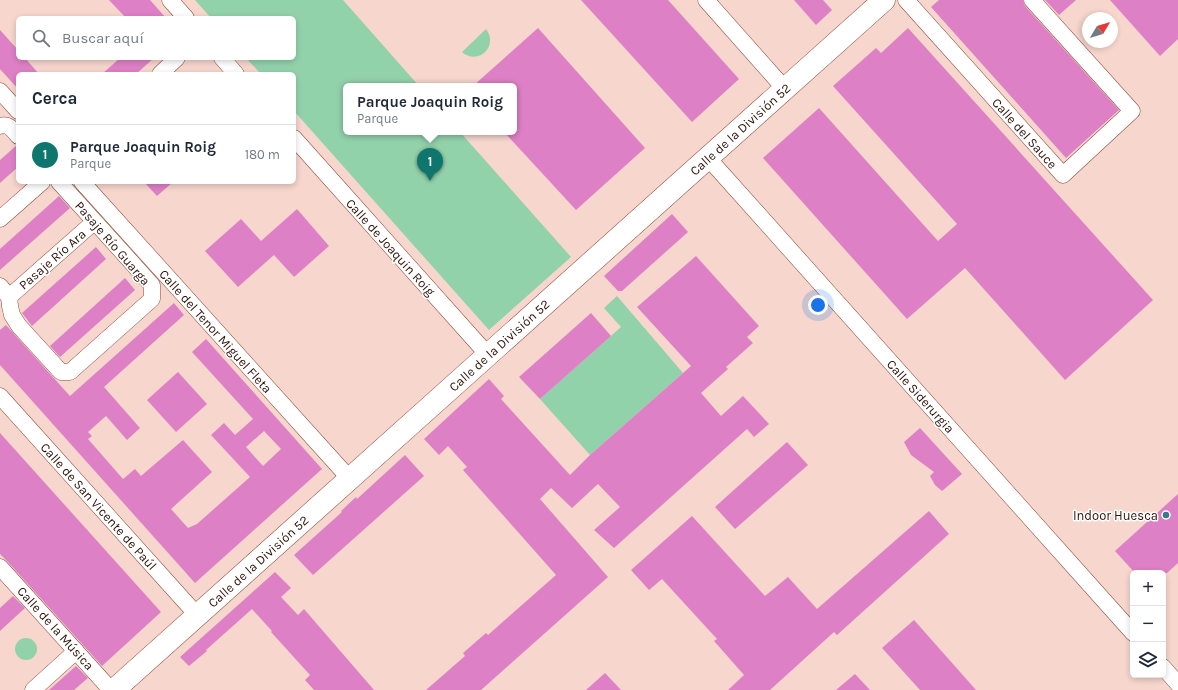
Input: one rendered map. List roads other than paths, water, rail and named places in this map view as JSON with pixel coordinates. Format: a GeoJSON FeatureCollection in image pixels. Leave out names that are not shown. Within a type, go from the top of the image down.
{"type":"FeatureCollection","features":[{"type":"Feature","properties":{"kind":"main road","name":"Calle de la División 52"},"geometry":{"type":"LineString","coordinates":[[113,690],[884,0]]}},
{"type":"Feature","properties":{"kind":"street"},"geometry":{"type":"LineString","coordinates":[[170,0],[184,16]]}},
{"type":"Feature","properties":{"kind":"street"},"geometry":{"type":"LineString","coordinates":[[706,0],[785,89]]}},
{"type":"Feature","properties":{"kind":"street","name":"Calle del Sauce"},"geometry":{"type":"LineString","coordinates":[[906,0],[1063,175],[1132,110],[1032,0]]}},
{"type":"Feature","properties":{"kind":"street"},"geometry":{"type":"LineString","coordinates":[[162,72],[175,60]]}},
{"type":"Feature","properties":{"kind":"street"},"geometry":{"type":"LineString","coordinates":[[224,60],[234,72]]}},
{"type":"Feature","properties":{"kind":"street"},"geometry":{"type":"LineString","coordinates":[[0,91],[16,109]]}},
{"type":"Feature","properties":{"kind":"street"},"geometry":{"type":"LineString","coordinates":[[0,126],[6,125],[16,134]]}},
{"type":"Feature","properties":{"kind":"street","name":"Calle de Joaquin Roig"},"geometry":{"type":"LineString","coordinates":[[296,140],[488,355]]}},
{"type":"Feature","properties":{"kind":"street","name":"Calle Siderurgia"},"geometry":{"type":"LineString","coordinates":[[708,158],[1130,630]]}},
{"type":"Feature","properties":{"kind":"street"},"geometry":{"type":"LineString","coordinates":[[0,219],[40,184]]}},
{"type":"Feature","properties":{"kind":"street","name":"Pasaje Río Guarga"},"geometry":{"type":"LineString","coordinates":[[5,291],[12,315],[19,326],[61,372],[70,372],[152,299],[152,285],[61,184]]}},
{"type":"Feature","properties":{"kind":"street","name":"Calle del Tenor Miguel Fleta"},"geometry":{"type":"LineString","coordinates":[[84,184],[350,479]]}},
{"type":"Feature","properties":{"kind":"street","name":"Pasaje Río Ara"},"geometry":{"type":"LineString","coordinates":[[5,291],[94,222]]}},
{"type":"Feature","properties":{"kind":"street","name":"Calle de San Vicente de Paúl"},"geometry":{"type":"LineString","coordinates":[[0,396],[197,615]]}},
{"type":"Feature","properties":{"kind":"street","name":"Calle de la Música"},"geometry":{"type":"LineString","coordinates":[[0,567],[113,690]]}},
{"type":"Feature","properties":{"kind":"street"},"geometry":{"type":"LineString","coordinates":[[33,690],[76,651]]}},
{"type":"Feature","properties":{"kind":"street"},"geometry":{"type":"LineString","coordinates":[[1166,670],[1178,684]]}},
{"type":"Feature","properties":{"kind":"place","name":"Parque Joaquin Roig"},"geometry":{"type":"Point","coordinates":[430,181]}},
{"type":"Feature","properties":{"kind":"place","name":"Indoor Huesca"},"geometry":{"type":"Point","coordinates":[1166,515]}}]}
